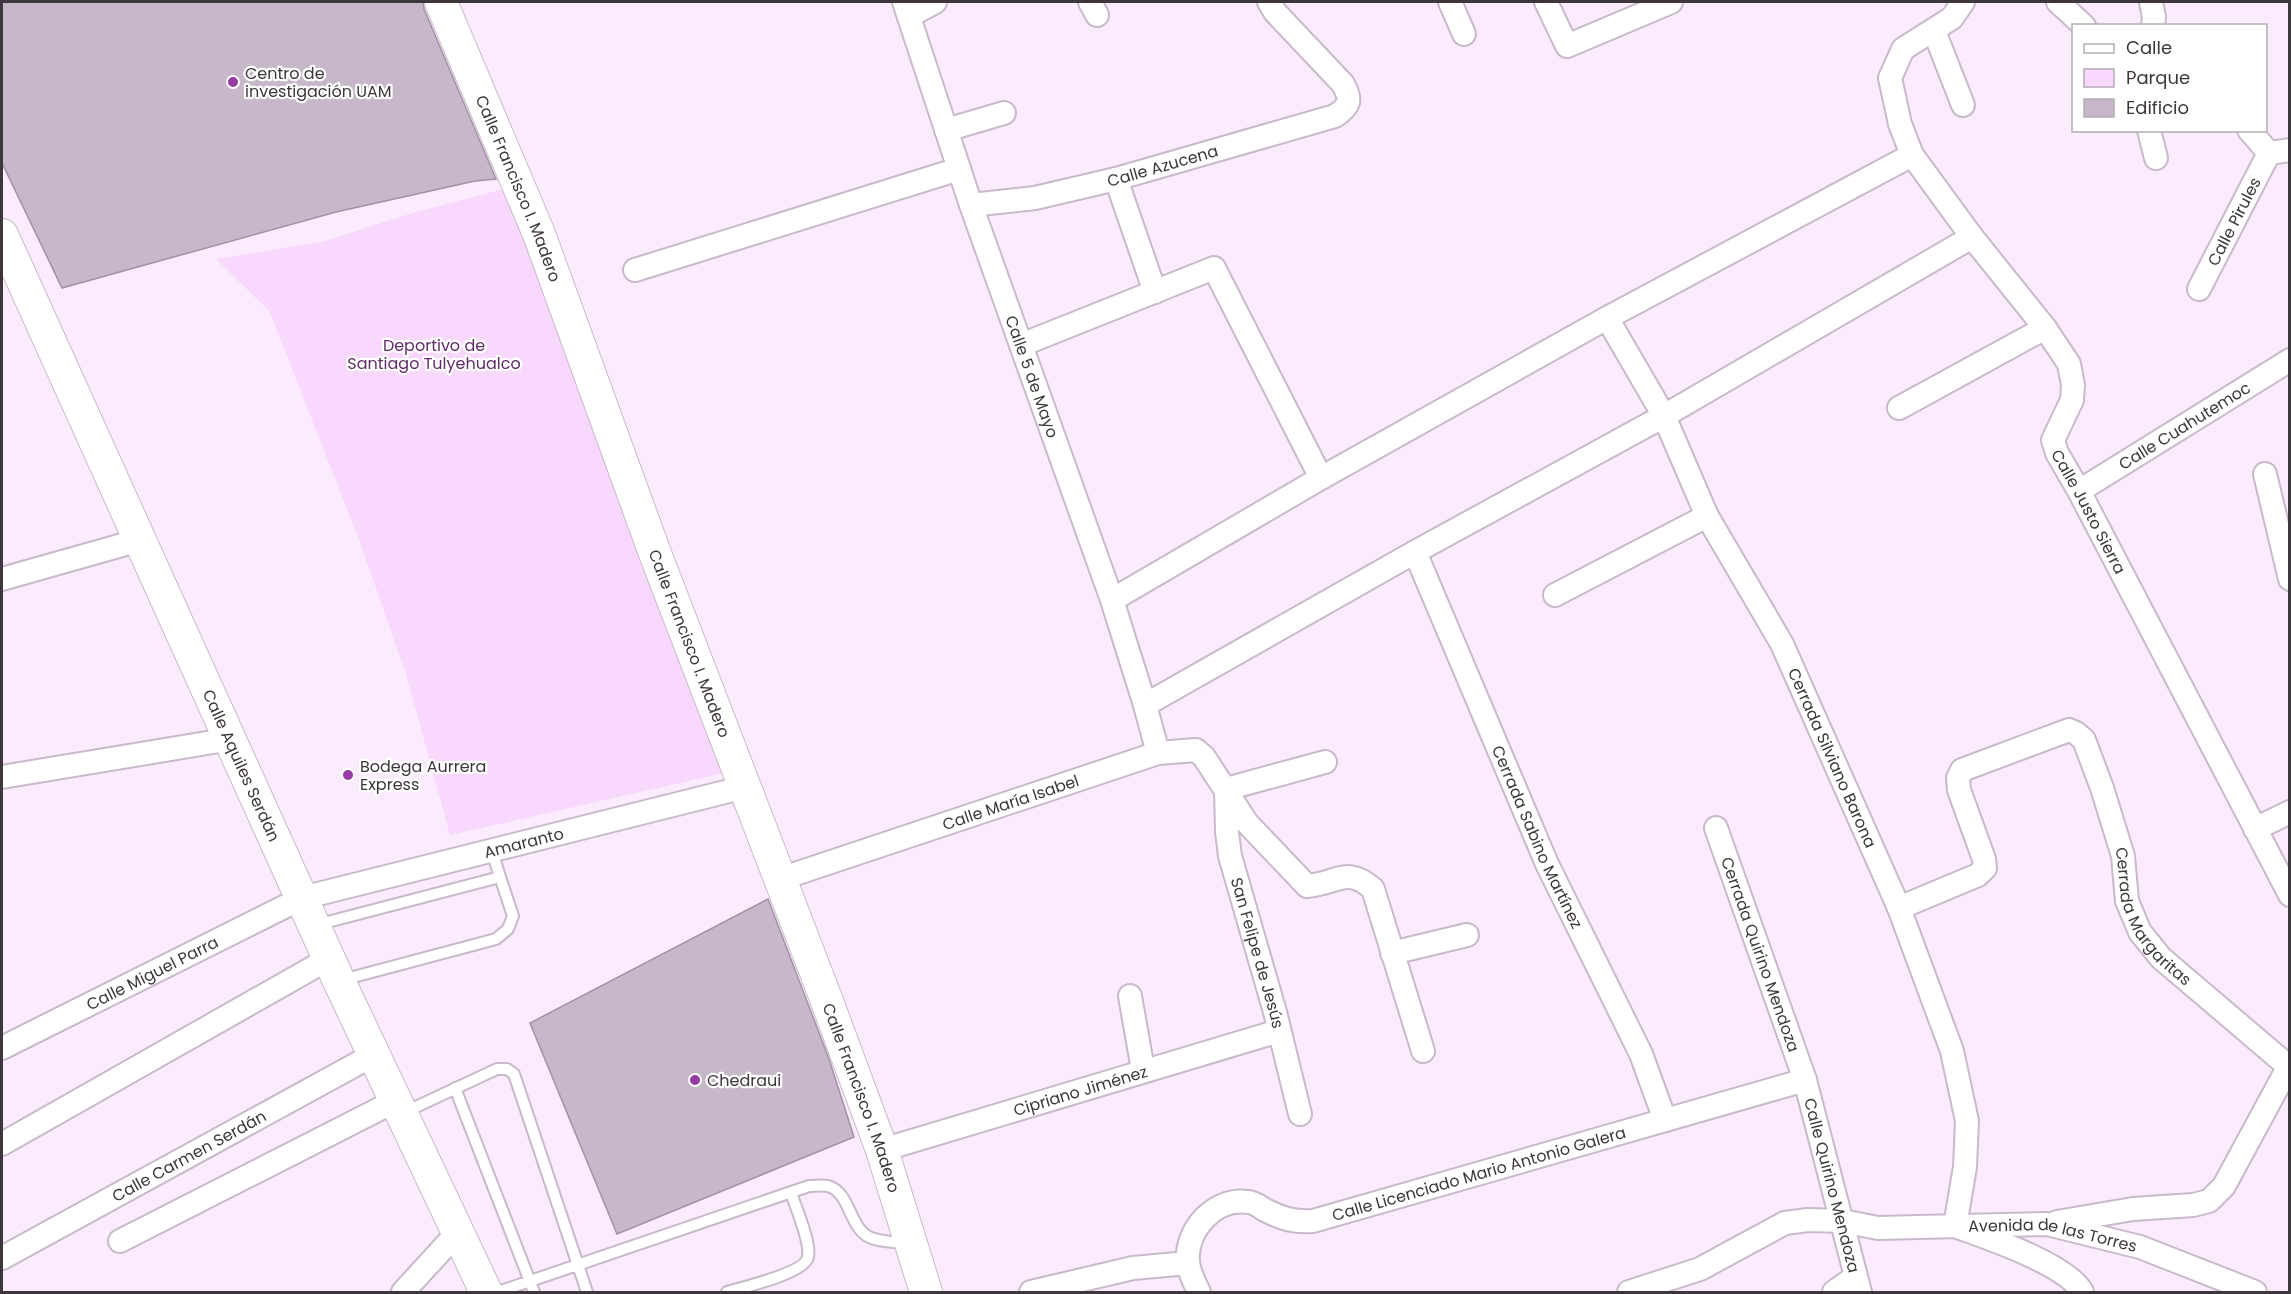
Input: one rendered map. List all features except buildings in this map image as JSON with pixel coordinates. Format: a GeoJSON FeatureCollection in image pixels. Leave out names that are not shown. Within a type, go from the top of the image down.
{"type":"FeatureCollection","features":[{"type":"Feature","properties":{"kind":"main road","name":"Calle Francisco I. Madero"},"geometry":{"type":"LineString","coordinates":[[441,2],[539,234],[657,559],[882,1150],[926,1293]]}},
{"type":"Feature","properties":{"kind":"main road","name":"Calle Aquiles Serdán"},"geometry":{"type":"LineString","coordinates":[[2,235],[334,969],[459,1231],[486,1293]]}},
{"type":"Feature","properties":{"kind":"street"},"geometry":{"type":"LineString","coordinates":[[906,8],[935,2]]}},
{"type":"Feature","properties":{"kind":"street"},"geometry":{"type":"LineString","coordinates":[[1450,2],[1464,34]]}},
{"type":"Feature","properties":{"kind":"street"},"geometry":{"type":"LineString","coordinates":[[1546,2],[1567,46],[1671,2]]}},
{"type":"Feature","properties":{"kind":"street","name":"Calle Justo Sierra"},"geometry":{"type":"LineString","coordinates":[[1963,2],[1952,18],[1903,49],[1890,78],[1900,124],[1912,154],[1972,237],[2045,328],[2069,364],[2073,385],[2072,400],[2053,441],[2057,453],[2079,491],[2289,895]]}},
{"type":"Feature","properties":{"kind":"street"},"geometry":{"type":"LineString","coordinates":[[2058,2],[2082,24]]}},
{"type":"Feature","properties":{"kind":"street"},"geometry":{"type":"LineString","coordinates":[[2151,2],[2153,24]]}},
{"type":"Feature","properties":{"kind":"street","name":"Calle Azucena"},"geometry":{"type":"LineString","coordinates":[[971,205],[1035,198],[1116,178],[1335,116],[1348,105],[1349,95],[1343,84],[1277,5]]}},
{"type":"Feature","properties":{"kind":"street","name":"Calle 5 de Mayo"},"geometry":{"type":"LineString","coordinates":[[906,8],[971,205],[1112,600],[1158,753]]}},
{"type":"Feature","properties":{"kind":"street"},"geometry":{"type":"LineString","coordinates":[[1934,31],[1963,105]]}},
{"type":"Feature","properties":{"kind":"street"},"geometry":{"type":"LineString","coordinates":[[946,130],[1004,113]]}},
{"type":"Feature","properties":{"kind":"street"},"geometry":{"type":"LineString","coordinates":[[2150,132],[2156,158]]}},
{"type":"Feature","properties":{"kind":"street"},"geometry":{"type":"LineString","coordinates":[[2252,132],[2279,152]]}},
{"type":"Feature","properties":{"kind":"street","name":"Calle Pirules"},"geometry":{"type":"LineString","coordinates":[[2199,289],[2279,152]]}},
{"type":"Feature","properties":{"kind":"street"},"geometry":{"type":"LineString","coordinates":[[1112,600],[1321,478],[1607,318],[1912,154]]}},
{"type":"Feature","properties":{"kind":"street"},"geometry":{"type":"LineString","coordinates":[[634,270],[959,169]]}},
{"type":"Feature","properties":{"kind":"street"},"geometry":{"type":"LineString","coordinates":[[1116,178],[1155,292]]}},
{"type":"Feature","properties":{"kind":"street"},"geometry":{"type":"LineString","coordinates":[[1145,705],[1414,552],[1664,416],[1972,237]]}},
{"type":"Feature","properties":{"kind":"street"},"geometry":{"type":"LineString","coordinates":[[1021,345],[1214,267],[1321,478]]}},
{"type":"Feature","properties":{"kind":"street","name":"Cerrada Silviano Barona"},"geometry":{"type":"LineString","coordinates":[[1607,318],[1664,416],[1707,516],[1782,644],[1899,908],[1952,1051],[1967,1121],[1965,1167],[1955,1226]]}},
{"type":"Feature","properties":{"kind":"street"},"geometry":{"type":"LineString","coordinates":[[1899,408],[2045,328]]}},
{"type":"Feature","properties":{"kind":"street","name":"Calle Cuahutemoc"},"geometry":{"type":"LineString","coordinates":[[2079,491],[2289,360]]}},
{"type":"Feature","properties":{"kind":"street"},"geometry":{"type":"LineString","coordinates":[[2265,474],[2289,579]]}},
{"type":"Feature","properties":{"kind":"street"},"geometry":{"type":"LineString","coordinates":[[1555,594],[1707,516]]}},
{"type":"Feature","properties":{"kind":"street"},"geometry":{"type":"LineString","coordinates":[[2,579],[140,540]]}},
{"type":"Feature","properties":{"kind":"street","name":"Cerrada Sabino Martínez"},"geometry":{"type":"LineString","coordinates":[[1414,552],[1547,864],[1641,1054],[1665,1120]]}},
{"type":"Feature","properties":{"kind":"street","name":"Cerrada Margaritas"},"geometry":{"type":"LineString","coordinates":[[1899,908],[1978,875],[1985,868],[1959,790],[1958,777],[1962,770],[2069,730],[2084,740],[2102,788],[2123,856],[2127,901],[2140,932],[2161,958],[2289,1065]]}},
{"type":"Feature","properties":{"kind":"street"},"geometry":{"type":"LineString","coordinates":[[2,777],[231,739]]}},
{"type":"Feature","properties":{"kind":"street","name":"Calle María Isabel"},"geometry":{"type":"LineString","coordinates":[[780,879],[1158,753],[1196,750],[1204,757],[1226,789]]}},
{"type":"Feature","properties":{"kind":"street"},"geometry":{"type":"LineString","coordinates":[[1324,762],[1226,789],[1247,823],[1307,886],[1347,876],[1362,879],[1373,889],[1422,1051]]}},
{"type":"Feature","properties":{"kind":"street","name":"Amaranto"},"geometry":{"type":"LineString","coordinates":[[308,912],[492,851],[745,787]]}},
{"type":"Feature","properties":{"kind":"street","name":"San Felipe de Jesús"},"geometry":{"type":"LineString","coordinates":[[1226,789],[1230,856],[1279,1031],[1299,1114]]}},
{"type":"Feature","properties":{"kind":"street"},"geometry":{"type":"LineString","coordinates":[[2255,829],[2289,812]]}},
{"type":"Feature","properties":{"kind":"street","name":"Cerrada Quirino Mendoza"},"geometry":{"type":"LineString","coordinates":[[1716,828],[1806,1080]]}},
{"type":"Feature","properties":{"kind":"street","name":"Calle Miguel Parra"},"geometry":{"type":"LineString","coordinates":[[2,1048],[308,912]]}},
{"type":"Feature","properties":{"kind":"street"},"geometry":{"type":"LineString","coordinates":[[1392,953],[1467,935]]}},
{"type":"Feature","properties":{"kind":"street"},"geometry":{"type":"LineString","coordinates":[[2,1144],[334,969]]}},
{"type":"Feature","properties":{"kind":"street"},"geometry":{"type":"LineString","coordinates":[[1130,996],[1143,1070]]}},
{"type":"Feature","properties":{"kind":"street","name":"Cipriano Jiménez"},"geometry":{"type":"LineString","coordinates":[[882,1150],[1279,1031]]}},
{"type":"Feature","properties":{"kind":"street","name":"Calle Carmen Serdán"},"geometry":{"type":"LineString","coordinates":[[2,1258],[375,1054]]}},
{"type":"Feature","properties":{"kind":"street"},"geometry":{"type":"LineString","coordinates":[[2047,1224],[2133,1209],[2193,1205],[2209,1201],[2224,1186],[2289,1065]]}},
{"type":"Feature","properties":{"kind":"street","name":"Calle Licenciado Mario Antonio Galera"},"geometry":{"type":"LineString","coordinates":[[1188,1263],[1190,1239],[1204,1217],[1216,1209],[1233,1203],[1250,1202],[1293,1222],[1313,1221],[1806,1080]]}},
{"type":"Feature","properties":{"kind":"street","name":"Calle Quirino Mendoza"},"geometry":{"type":"LineString","coordinates":[[1806,1080],[1857,1285]]}},
{"type":"Feature","properties":{"kind":"street"},"geometry":{"type":"LineString","coordinates":[[120,1241],[400,1106]]}},
{"type":"Feature","properties":{"kind":"street","name":"Avenida de las Torres"},"geometry":{"type":"LineString","coordinates":[[1629,1293],[1700,1269],[1785,1223],[1808,1220],[1842,1221],[1878,1228],[2047,1224],[2140,1247],[2255,1293]]}},
{"type":"Feature","properties":{"kind":"street"},"geometry":{"type":"LineString","coordinates":[[1955,1226],[2005,1244],[2049,1265],[2078,1286],[2082,1293]]}},
{"type":"Feature","properties":{"kind":"street"},"geometry":{"type":"LineString","coordinates":[[403,1293],[459,1231]]}},
{"type":"Feature","properties":{"kind":"street"},"geometry":{"type":"LineString","coordinates":[[1031,1293],[1133,1268],[1188,1263],[1199,1293]]}},
{"type":"Feature","properties":{"kind":"street"},"geometry":{"type":"LineString","coordinates":[[1834,1293],[1857,1285]]}},
{"type":"Feature","properties":{"kind":"lane"},"geometry":{"type":"LineString","coordinates":[[334,969],[496,939],[508,929],[513,916],[492,851]]}},
{"type":"Feature","properties":{"kind":"lane"},"geometry":{"type":"LineString","coordinates":[[308,912],[500,877]]}},
{"type":"Feature","properties":{"kind":"lane"},"geometry":{"type":"LineString","coordinates":[[400,1106],[455,1088],[497,1069],[507,1069],[514,1074],[588,1293]]}},
{"type":"Feature","properties":{"kind":"lane"},"geometry":{"type":"LineString","coordinates":[[455,1088],[534,1293]]}},
{"type":"Feature","properties":{"kind":"lane"},"geometry":{"type":"LineString","coordinates":[[498,1293],[809,1186],[830,1187],[842,1196],[856,1224],[866,1236],[911,1244]]}},
{"type":"Feature","properties":{"kind":"lane"},"geometry":{"type":"LineString","coordinates":[[728,1293],[779,1276],[802,1266],[808,1260],[808,1250],[791,1193]]}},
{"type":"Feature","properties":{"kind":"green space","name":"Deportivo de Santiago Tulyehualco"},"geometry":{"type":"Polygon","coordinates":[[[520,185],[724,773],[450,835],[406,674],[361,545],[270,312],[216,259],[325,241],[416,212],[520,185]]]}},
{"type":"Feature","properties":{"kind":"place","name":"Centro de investigación UAM"},"geometry":{"type":"Point","coordinates":[233,82]}},
{"type":"Feature","properties":{"kind":"place","name":"Bodega Aurrera Express"},"geometry":{"type":"Point","coordinates":[348,775]}},
{"type":"Feature","properties":{"kind":"place","name":"Chedraui"},"geometry":{"type":"Point","coordinates":[695,1080]}}]}
